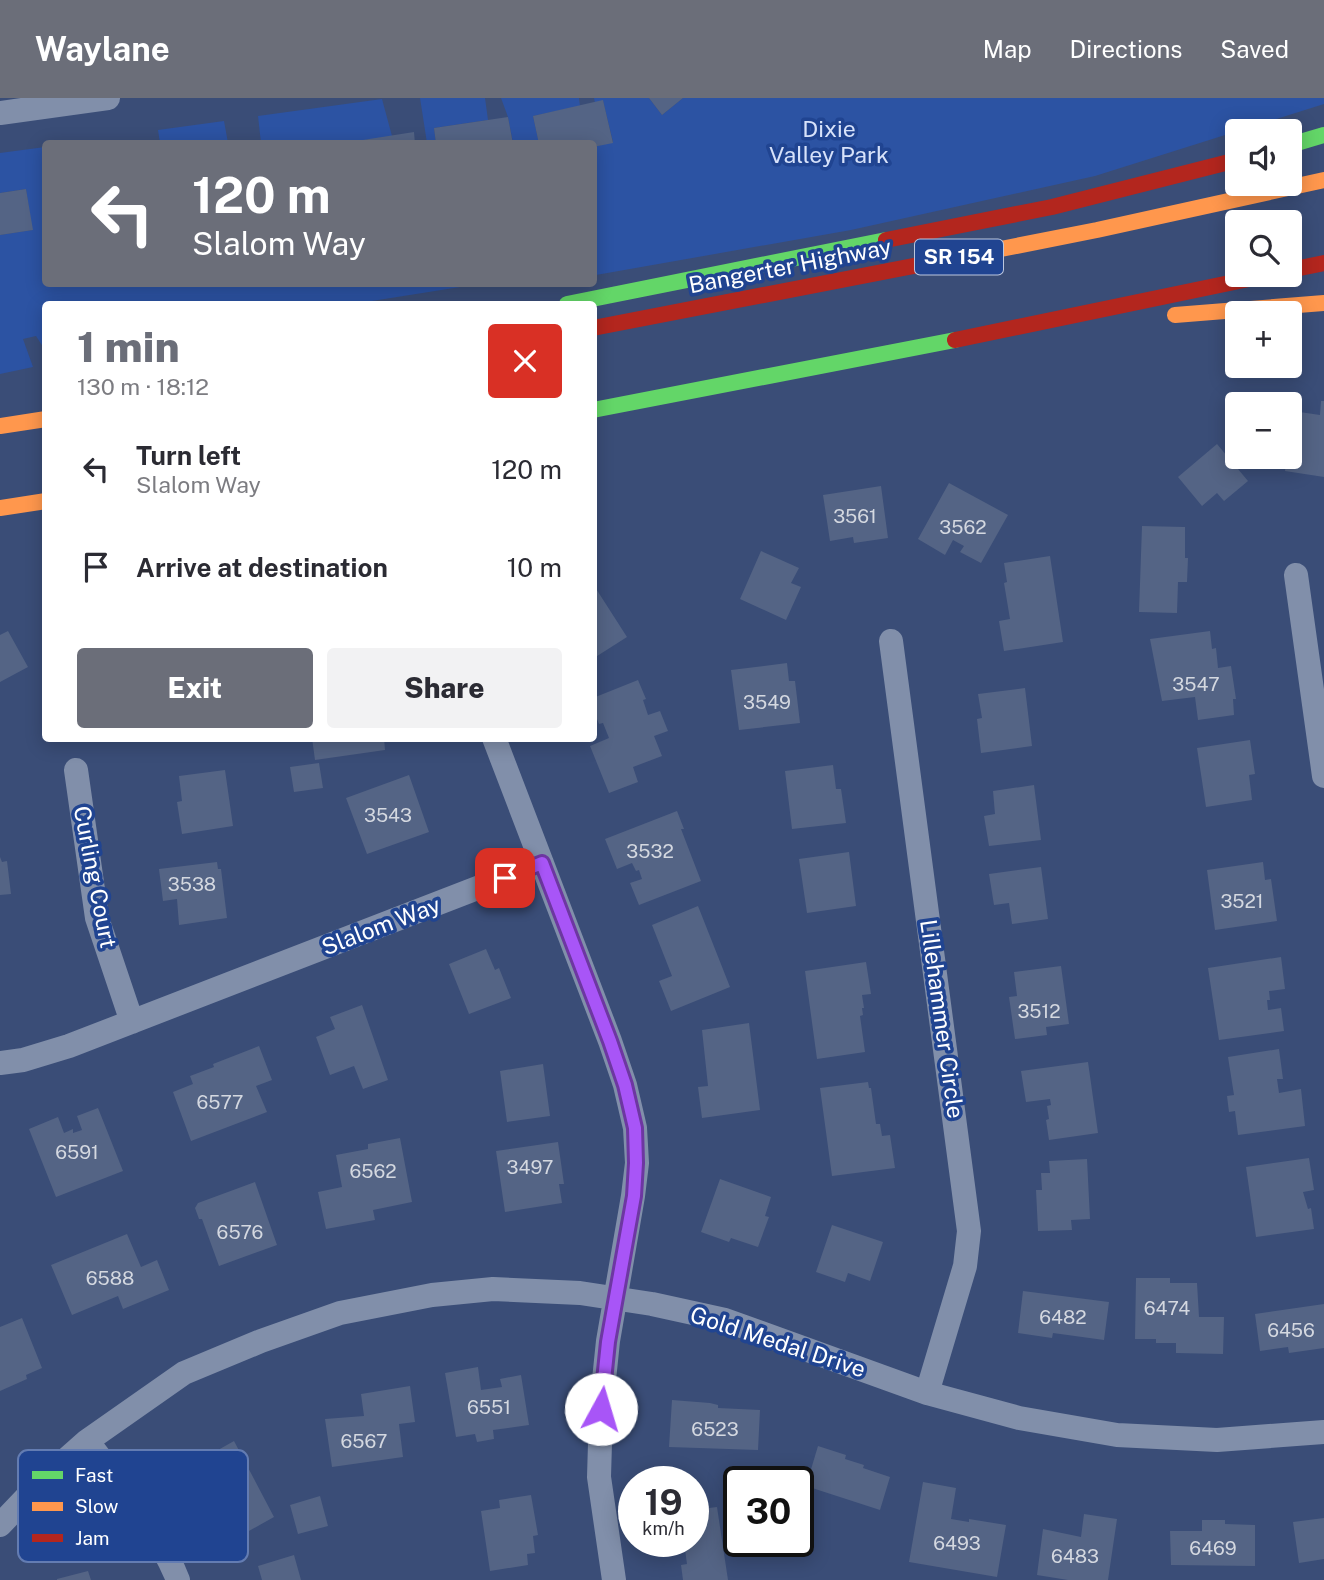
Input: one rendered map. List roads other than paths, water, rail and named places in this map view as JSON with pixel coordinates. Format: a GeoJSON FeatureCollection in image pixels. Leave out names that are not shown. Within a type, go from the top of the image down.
{"type":"FeatureCollection","features":[{"type":"Feature","properties":{"kind":"highway"},"geometry":{"type":"LineString","coordinates":[[1302,141],[1324,135]]}},
{"type":"Feature","properties":{"kind":"highway"},"geometry":{"type":"LineString","coordinates":[[582,301],[1025,213],[1225,163]]}},
{"type":"Feature","properties":{"kind":"highway","name":"Bangerter Highway"},"geometry":{"type":"LineString","coordinates":[[597,327],[1097,230],[1324,180]]}},
{"type":"Feature","properties":{"kind":"highway"},"geometry":{"type":"LineString","coordinates":[[1302,268],[1324,263]]}},
{"type":"Feature","properties":{"kind":"highway"},"geometry":{"type":"LineString","coordinates":[[597,409],[1054,321],[1225,284]]}},
{"type":"Feature","properties":{"kind":"highway"},"geometry":{"type":"LineString","coordinates":[[1054,321],[1324,303]]}},
{"type":"Feature","properties":{"kind":"highway"},"geometry":{"type":"LineString","coordinates":[[0,426],[42,420]]}},
{"type":"Feature","properties":{"kind":"highway"},"geometry":{"type":"LineString","coordinates":[[0,508],[42,502]]}},
{"type":"Feature","properties":{"kind":"street"},"geometry":{"type":"LineString","coordinates":[[0,113],[108,98]]}},
{"type":"Feature","properties":{"kind":"street"},"geometry":{"type":"LineString","coordinates":[[1296,575],[1324,776]]}},
{"type":"Feature","properties":{"kind":"street","name":"Lillehammer Circle"},"geometry":{"type":"LineString","coordinates":[[891,641],[969,1231],[965,1266],[928,1393]]}},
{"type":"Feature","properties":{"kind":"street"},"geometry":{"type":"LineString","coordinates":[[496,742],[614,1052],[635,1128],[634,1196],[601,1409],[598,1476],[614,1580]]}},
{"type":"Feature","properties":{"kind":"street","name":"Curling Court"},"geometry":{"type":"LineString","coordinates":[[76,770],[97,918],[132,1022]]}},
{"type":"Feature","properties":{"kind":"street","name":"Slalom Way"},"geometry":{"type":"LineString","coordinates":[[0,1063],[23,1060],[69,1046],[542,863]]}},
{"type":"Feature","properties":{"kind":"street","name":"Gold Medal Drive"},"geometry":{"type":"LineString","coordinates":[[77,1450],[184,1373],[261,1341],[340,1313],[432,1295],[493,1289],[580,1293],[652,1304],[725,1320],[928,1393],[1019,1418],[1117,1435],[1217,1440],[1324,1432]]}},
{"type":"Feature","properties":{"kind":"street"},"geometry":{"type":"LineString","coordinates":[[87,1441],[94,1450]]}},
{"type":"Feature","properties":{"kind":"street","name":"Gold Medal Drive"},"geometry":{"type":"LineString","coordinates":[[0,1525],[18,1506]]}},
{"type":"Feature","properties":{"kind":"street"},"geometry":{"type":"LineString","coordinates":[[170,1562],[178,1580]]}},
{"type":"Feature","properties":{"kind":"park label","name":"Dixie Valley Park"},"geometry":{"type":"Point","coordinates":[829,142]}}]}
